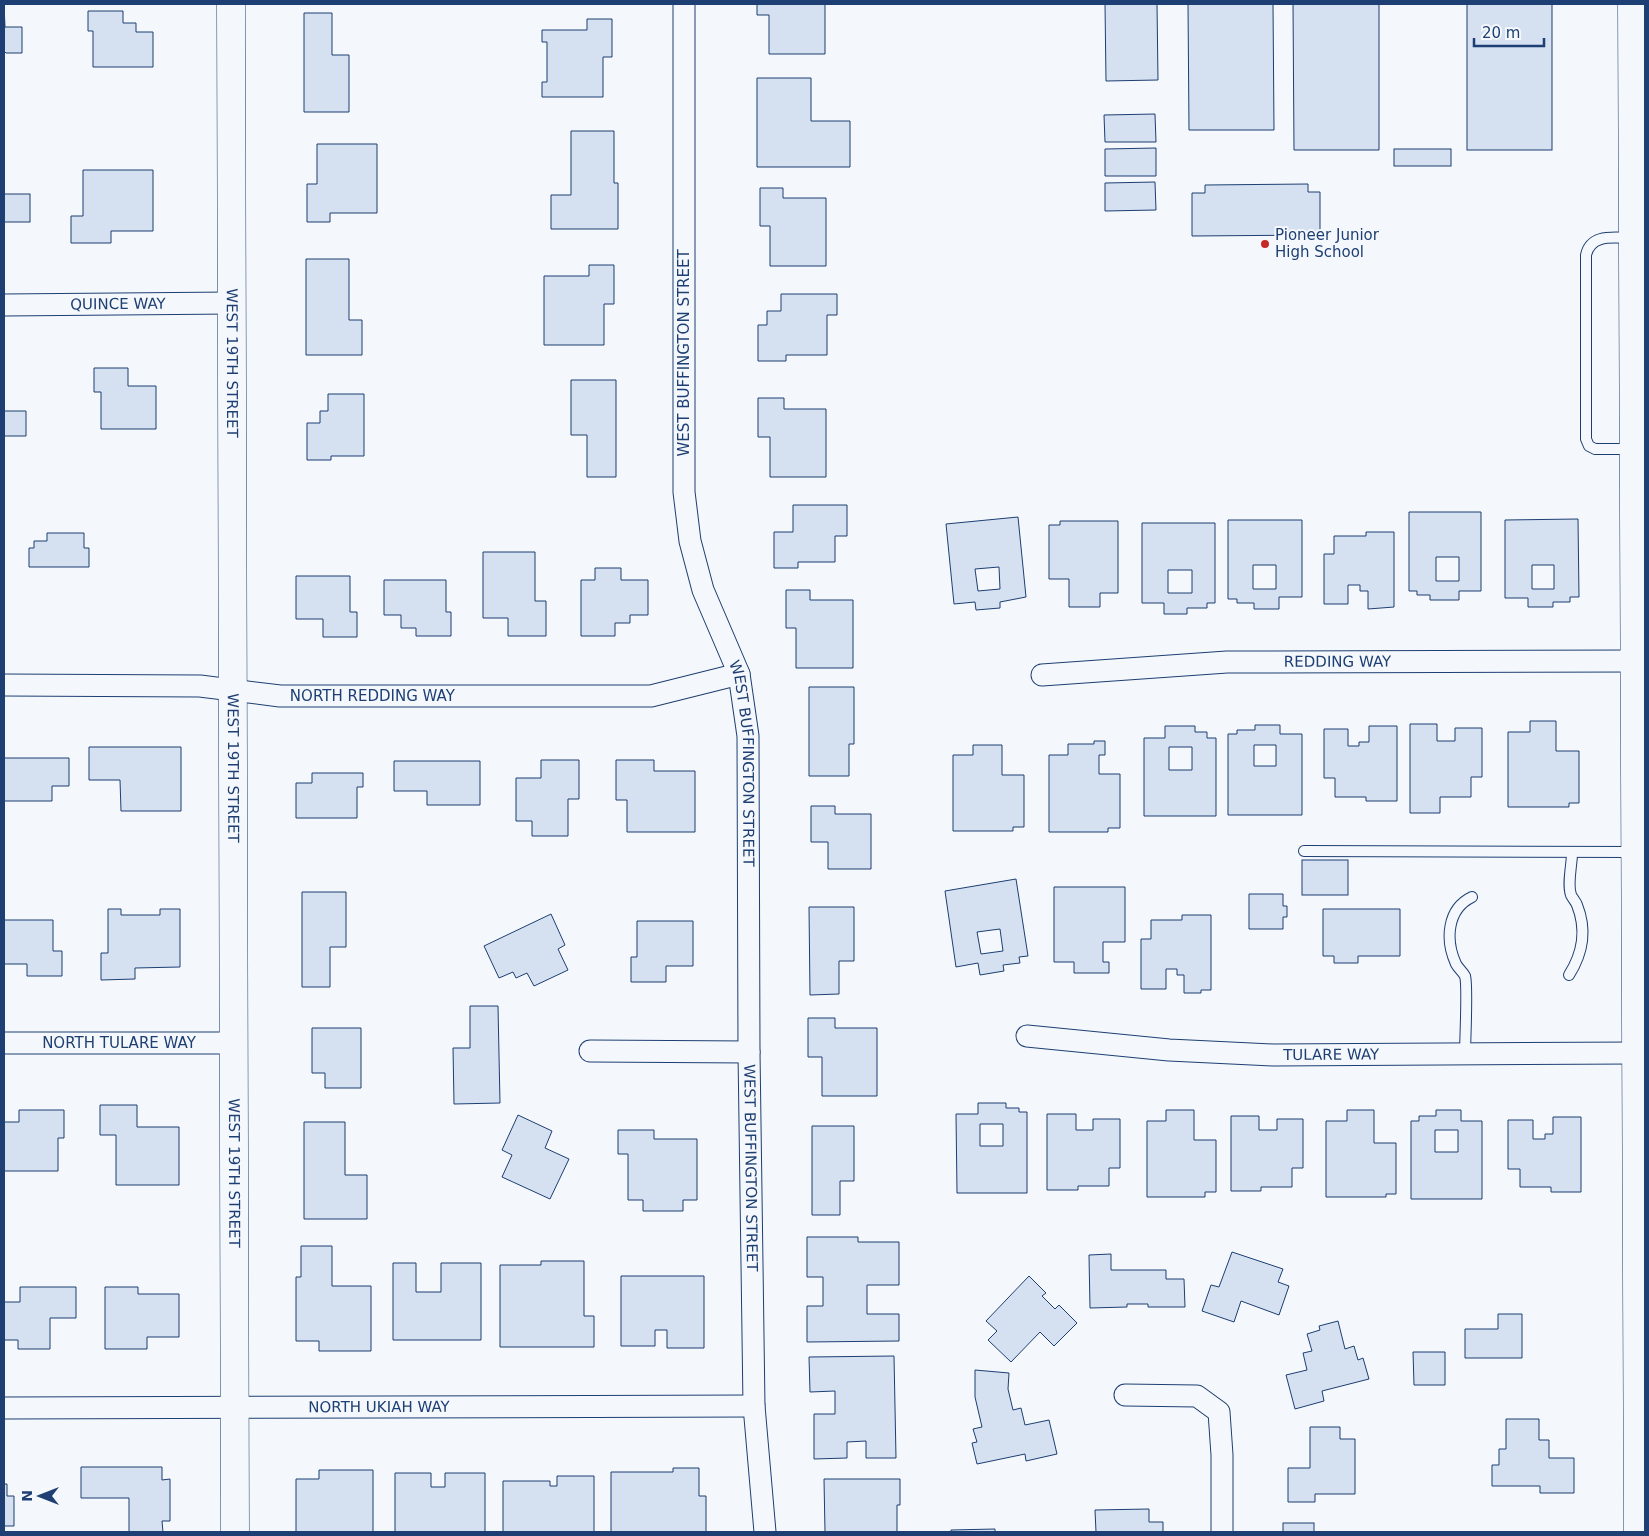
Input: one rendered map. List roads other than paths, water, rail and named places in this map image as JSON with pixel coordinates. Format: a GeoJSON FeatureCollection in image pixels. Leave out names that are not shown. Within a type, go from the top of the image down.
{"type":"FeatureCollection","features":[{"type":"Feature","properties":{"kind":"main road","name":"WEST 19TH STREET"},"geometry":{"type":"LineString","coordinates":[[231,4],[235,1532]]}},
{"type":"Feature","properties":{"kind":"main road"},"geometry":{"type":"LineString","coordinates":[[1632,4],[1638,1532]]}},
{"type":"Feature","properties":{"kind":"street","name":"WEST BUFFINGTON STREET"},"geometry":{"type":"LineString","coordinates":[[684,4],[684,492],[690,541],[703,590],[740,674],[748,736],[749,1052],[754,1406],[765,1532]]}},
{"type":"Feature","properties":{"kind":"street","name":"QUINCE WAY"},"geometry":{"type":"LineString","coordinates":[[4,305],[231,303]]}},
{"type":"Feature","properties":{"kind":"street","name":"REDDING WAY"},"geometry":{"type":"LineString","coordinates":[[1042,675],[1227,662],[1635,661]]}},
{"type":"Feature","properties":{"kind":"street","name":"NORTH REDDING WAY"},"geometry":{"type":"LineString","coordinates":[[4,685],[200,686],[280,696],[651,696],[740,674]]}},
{"type":"Feature","properties":{"kind":"street","name":"TULARE WAY"},"geometry":{"type":"LineString","coordinates":[[1027,1036],[1168,1050],[1273,1055],[1635,1053]]}},
{"type":"Feature","properties":{"kind":"street","name":"NORTH TULARE WAY"},"geometry":{"type":"LineString","coordinates":[[4,1043],[235,1042]]}},
{"type":"Feature","properties":{"kind":"street"},"geometry":{"type":"LineString","coordinates":[[590,1050],[749,1052]]}},
{"type":"Feature","properties":{"kind":"street"},"geometry":{"type":"LineString","coordinates":[[1125,1394],[1197,1396],[1219,1412],[1222,1456],[1222,1532]]}},
{"type":"Feature","properties":{"kind":"street","name":"NORTH UKIAH WAY"},"geometry":{"type":"LineString","coordinates":[[4,1408],[754,1406]]}},
{"type":"Feature","properties":{"kind":"lane"},"geometry":{"type":"LineString","coordinates":[[1633,238],[1602,238],[1594,240],[1588,246],[1586,255],[1586,439],[1589,446],[1595,449],[1634,449]]}},
{"type":"Feature","properties":{"kind":"lane"},"geometry":{"type":"LineString","coordinates":[[1304,851],[1635,852]]}},
{"type":"Feature","properties":{"kind":"lane"},"geometry":{"type":"LineString","coordinates":[[1569,974],[1582,949],[1583,936],[1582,920],[1577,903],[1571,895],[1572,853]]}},
{"type":"Feature","properties":{"kind":"lane"},"geometry":{"type":"LineString","coordinates":[[1465,1054],[1465,977],[1456,965],[1448,939],[1453,915],[1461,902],[1472,897]]}},
{"type":"Feature","properties":{"kind":"place","name":"Pioneer Junior High School"},"geometry":{"type":"Point","coordinates":[1265,244]}}]}
